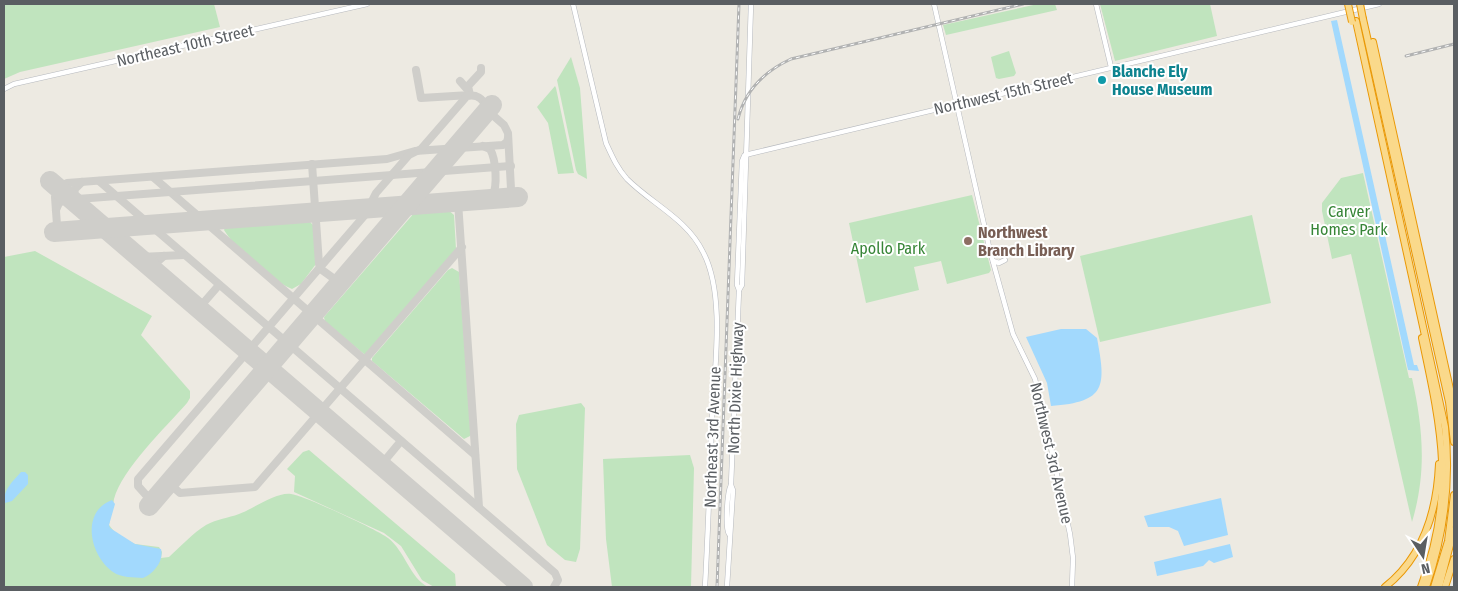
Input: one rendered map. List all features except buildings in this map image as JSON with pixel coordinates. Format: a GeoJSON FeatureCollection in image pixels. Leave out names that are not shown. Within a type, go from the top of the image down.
{"type":"FeatureCollection","features":[{"type":"Feature","properties":{"kind":"highway"},"geometry":{"type":"LineString","coordinates":[[1348,4],[1360,20],[1448,397],[1454,442]]}},
{"type":"Feature","properties":{"kind":"highway"},"geometry":{"type":"LineString","coordinates":[[1352,4],[1360,20],[1454,407]]}},
{"type":"Feature","properties":{"kind":"highway"},"geometry":{"type":"LineString","coordinates":[[1360,4],[1360,20],[1440,422],[1443,464],[1441,506],[1434,547],[1421,587]]}},
{"type":"Feature","properties":{"kind":"highway"},"geometry":{"type":"LineString","coordinates":[[1364,4],[1360,20],[1445,427],[1447,458],[1446,504],[1438,547],[1426,587]]}},
{"type":"Feature","properties":{"kind":"highway"},"geometry":{"type":"LineString","coordinates":[[1446,370],[1454,391]]}},
{"type":"Feature","properties":{"kind":"highway"},"geometry":{"type":"LineString","coordinates":[[1385,587],[1410,560],[1428,528],[1437,485],[1440,422]]}},
{"type":"Feature","properties":{"kind":"highway"},"geometry":{"type":"LineString","coordinates":[[1434,587],[1448,541],[1454,495]]}},
{"type":"Feature","properties":{"kind":"highway"},"geometry":{"type":"LineString","coordinates":[[1439,587],[1454,530]]}},
{"type":"Feature","properties":{"kind":"highway"},"geometry":{"type":"LineString","coordinates":[[1445,587],[1454,559]]}},
{"type":"Feature","properties":{"kind":"street","name":"Northeast 10th Street"},"geometry":{"type":"LineString","coordinates":[[4,88],[23,82],[367,4]]}},
{"type":"Feature","properties":{"kind":"street","name":"Northeast 3rd Avenue"},"geometry":{"type":"LineString","coordinates":[[573,4],[606,143],[615,164],[639,190],[678,220],[692,234],[711,269],[716,287],[705,587]]}},
{"type":"Feature","properties":{"kind":"street","name":"North Dixie Highway"},"geometry":{"type":"LineString","coordinates":[[727,587],[730,534],[727,530],[746,192],[745,154],[751,4]]}},
{"type":"Feature","properties":{"kind":"street","name":"Northwest 3rd Avenue"},"geometry":{"type":"LineString","coordinates":[[934,4],[993,261],[1013,334],[1035,379],[1040,398],[1070,534],[1073,558],[1072,587]]}},
{"type":"Feature","properties":{"kind":"street"},"geometry":{"type":"LineString","coordinates":[[1096,4],[1112,67]]}},
{"type":"Feature","properties":{"kind":"street","name":"Northwest 15th Street"},"geometry":{"type":"LineString","coordinates":[[745,154],[1379,4]]}},
{"type":"Feature","properties":{"kind":"street"},"geometry":{"type":"LineString","coordinates":[[993,261],[999,263],[1005,260]]}},
{"type":"Feature","properties":{"kind":"green space"},"geometry":{"type":"Polygon","coordinates":[[[4,4],[214,4],[220,27],[20,72],[4,79],[4,4]]]}},
{"type":"Feature","properties":{"kind":"green space"},"geometry":{"type":"Polygon","coordinates":[[[1038,4],[1055,4],[1057,10],[946,35],[943,25],[1038,4]]]}},
{"type":"Feature","properties":{"kind":"green space"},"geometry":{"type":"Polygon","coordinates":[[[1100,4],[1210,4],[1217,36],[1115,61],[1100,4]]]}},
{"type":"Feature","properties":{"kind":"green space"},"geometry":{"type":"Polygon","coordinates":[[[1009,51],[1016,73],[1014,76],[996,78],[991,57],[1009,51]]]}},
{"type":"Feature","properties":{"kind":"green space"},"geometry":{"type":"Polygon","coordinates":[[[571,57],[580,88],[587,179],[578,174],[576,170],[557,80],[571,57]]]}},
{"type":"Feature","properties":{"kind":"green space"},"geometry":{"type":"Polygon","coordinates":[[[555,86],[574,173],[558,174],[548,123],[537,107],[555,86]]]}},
{"type":"Feature","properties":{"kind":"green space","name":"Carver Homes Park"},"geometry":{"type":"Polygon","coordinates":[[[1363,173],[1409,378],[1412,378],[1419,415],[1422,450],[1420,485],[1412,522],[1351,254],[1332,259],[1322,211],[1322,203],[1341,178],[1363,173]]]}},
{"type":"Feature","properties":{"kind":"green space","name":"Apollo Park"},"geometry":{"type":"Polygon","coordinates":[[[972,195],[991,270],[989,273],[947,284],[941,261],[914,267],[919,290],[866,303],[849,223],[972,195]]]}},
{"type":"Feature","properties":{"kind":"green space"},"geometry":{"type":"Polygon","coordinates":[[[448,210],[454,215],[456,249],[367,354],[364,354],[325,322],[324,317],[415,212],[448,210]]]}},
{"type":"Feature","properties":{"kind":"green space"},"geometry":{"type":"Polygon","coordinates":[[[1252,215],[1271,303],[1100,342],[1080,256],[1252,215]]]}},
{"type":"Feature","properties":{"kind":"green space"},"geometry":{"type":"Polygon","coordinates":[[[309,221],[313,225],[316,264],[301,284],[292,289],[274,279],[254,264],[224,230],[226,226],[309,221]]]}},
{"type":"Feature","properties":{"kind":"green space"},"geometry":{"type":"Polygon","coordinates":[[[35,251],[152,316],[141,335],[190,391],[190,398],[187,403],[135,462],[119,487],[114,499],[109,525],[117,535],[135,544],[159,547],[162,552],[161,558],[169,557],[206,525],[239,514],[265,501],[285,494],[291,494],[340,513],[388,538],[394,543],[412,571],[428,587],[4,587],[4,257],[35,251]]]}},
{"type":"Feature","properties":{"kind":"green space"},"geometry":{"type":"Polygon","coordinates":[[[452,268],[459,272],[471,431],[470,436],[464,439],[372,361],[372,358],[448,270],[452,268]]]}},
{"type":"Feature","properties":{"kind":"green space"},"geometry":{"type":"Polygon","coordinates":[[[581,403],[585,408],[580,549],[576,562],[565,560],[547,545],[517,469],[516,424],[519,415],[581,403]]]}},
{"type":"Feature","properties":{"kind":"green space"},"geometry":{"type":"Polygon","coordinates":[[[309,450],[455,574],[456,587],[434,587],[422,580],[401,546],[384,533],[294,492],[295,476],[287,469],[303,452],[309,450]]]}},
{"type":"Feature","properties":{"kind":"green space"},"geometry":{"type":"Polygon","coordinates":[[[690,455],[694,468],[691,587],[612,587],[606,539],[603,459],[690,455]]]}},
{"type":"Feature","properties":{"kind":"water"},"geometry":{"type":"Polygon","coordinates":[[[1337,20],[1414,365],[1417,365],[1419,371],[1408,370],[1331,21],[1337,20]]]}},
{"type":"Feature","properties":{"kind":"water"},"geometry":{"type":"Polygon","coordinates":[[[1061,329],[1086,329],[1097,338],[1101,380],[1098,389],[1093,395],[1069,404],[1051,406],[1047,383],[1026,337],[1061,329]]]}},
{"type":"Feature","properties":{"kind":"water"},"geometry":{"type":"Polygon","coordinates":[[[21,472],[25,472],[28,475],[28,484],[12,501],[5,503],[4,499],[7,490],[21,472]]]}},
{"type":"Feature","properties":{"kind":"water"},"geometry":{"type":"Polygon","coordinates":[[[1221,498],[1228,535],[1184,546],[1178,531],[1169,527],[1148,527],[1144,516],[1221,498]]]}},
{"type":"Feature","properties":{"kind":"water"},"geometry":{"type":"Polygon","coordinates":[[[112,500],[115,504],[109,525],[110,528],[135,544],[161,549],[160,562],[151,573],[143,578],[124,576],[113,572],[105,565],[94,545],[92,524],[95,514],[102,506],[112,500]]]}},
{"type":"Feature","properties":{"kind":"water"},"geometry":{"type":"Polygon","coordinates":[[[1230,544],[1233,557],[1214,563],[1209,560],[1203,566],[1157,576],[1154,562],[1230,544]]]}},
{"type":"Feature","properties":{"kind":"taxiway"},"geometry":{"type":"LineString","coordinates":[[416,70],[421,98],[470,95],[468,86],[481,72],[481,68]]}},
{"type":"Feature","properties":{"kind":"taxiway"},"geometry":{"type":"LineString","coordinates":[[460,81],[467,89]]}},
{"type":"Feature","properties":{"kind":"taxiway"},"geometry":{"type":"LineString","coordinates":[[162,491],[153,496],[146,495],[138,486],[138,479],[365,215],[376,193],[409,155],[421,149],[467,96],[476,96],[481,99],[486,107],[484,114]]}},
{"type":"Feature","properties":{"kind":"taxiway"},"geometry":{"type":"LineString","coordinates":[[488,111],[504,125],[508,133],[511,189],[507,194],[498,199]]}},
{"type":"Feature","properties":{"kind":"taxiway"},"geometry":{"type":"LineString","coordinates":[[67,231],[57,225],[55,197],[58,188],[67,183],[387,159],[415,151],[503,145],[507,142],[508,138]]}},
{"type":"Feature","properties":{"kind":"taxiway"},"geometry":{"type":"LineString","coordinates":[[483,146],[490,149],[495,166],[496,180],[494,192],[492,197],[488,199]]}},
{"type":"Feature","properties":{"kind":"taxiway"},"geometry":{"type":"LineString","coordinates":[[312,164],[319,264],[322,270],[340,283]]}},
{"type":"Feature","properties":{"kind":"taxiway"},"geometry":{"type":"LineString","coordinates":[[56,210],[59,203],[64,200],[511,166]]}},
{"type":"Feature","properties":{"kind":"taxiway"},"geometry":{"type":"LineString","coordinates":[[153,177],[475,455]]}},
{"type":"Feature","properties":{"kind":"taxiway"},"geometry":{"type":"LineString","coordinates":[[99,181],[555,573],[558,580],[554,587]]}},
{"type":"Feature","properties":{"kind":"taxiway"},"geometry":{"type":"LineString","coordinates":[[73,200],[75,189],[82,182]]}},
{"type":"Feature","properties":{"kind":"taxiway"},"geometry":{"type":"LineString","coordinates":[[458,202],[479,507]]}},
{"type":"Feature","properties":{"kind":"taxiway"},"geometry":{"type":"LineString","coordinates":[[175,475],[172,486],[180,493],[255,487],[462,247]]}},
{"type":"Feature","properties":{"kind":"taxiway"},"geometry":{"type":"LineString","coordinates":[[139,257],[184,255]]}},
{"type":"Feature","properties":{"kind":"taxiway"},"geometry":{"type":"LineString","coordinates":[[157,273],[156,263],[164,256]]}},
{"type":"Feature","properties":{"kind":"taxiway"},"geometry":{"type":"LineString","coordinates":[[199,308],[219,285]]}},
{"type":"Feature","properties":{"kind":"taxiway"},"geometry":{"type":"LineString","coordinates":[[381,465],[401,441]]}},
{"type":"Feature","properties":{"kind":"runway"},"geometry":{"type":"LineString","coordinates":[[149,506],[492,105]]}},
{"type":"Feature","properties":{"kind":"runway"},"geometry":{"type":"LineString","coordinates":[[50,181],[523,587]]}},
{"type":"Feature","properties":{"kind":"runway"},"geometry":{"type":"LineString","coordinates":[[54,232],[518,197]]}},
{"type":"Feature","properties":{"kind":"railway"},"geometry":{"type":"LineString","coordinates":[[717,587],[739,4]]}},
{"type":"Feature","properties":{"kind":"railway"},"geometry":{"type":"LineString","coordinates":[[738,119],[746,99],[757,83],[773,69],[791,59],[1023,4]]}},
{"type":"Feature","properties":{"kind":"railway"},"geometry":{"type":"LineString","coordinates":[[1406,56],[1454,44]]}},
{"type":"Feature","properties":{"kind":"place","name":"Blanche Ely House Museum"},"geometry":{"type":"Point","coordinates":[1102,80]}},
{"type":"Feature","properties":{"kind":"place","name":"Northwest Branch Library"},"geometry":{"type":"Point","coordinates":[968,241]}}]}
